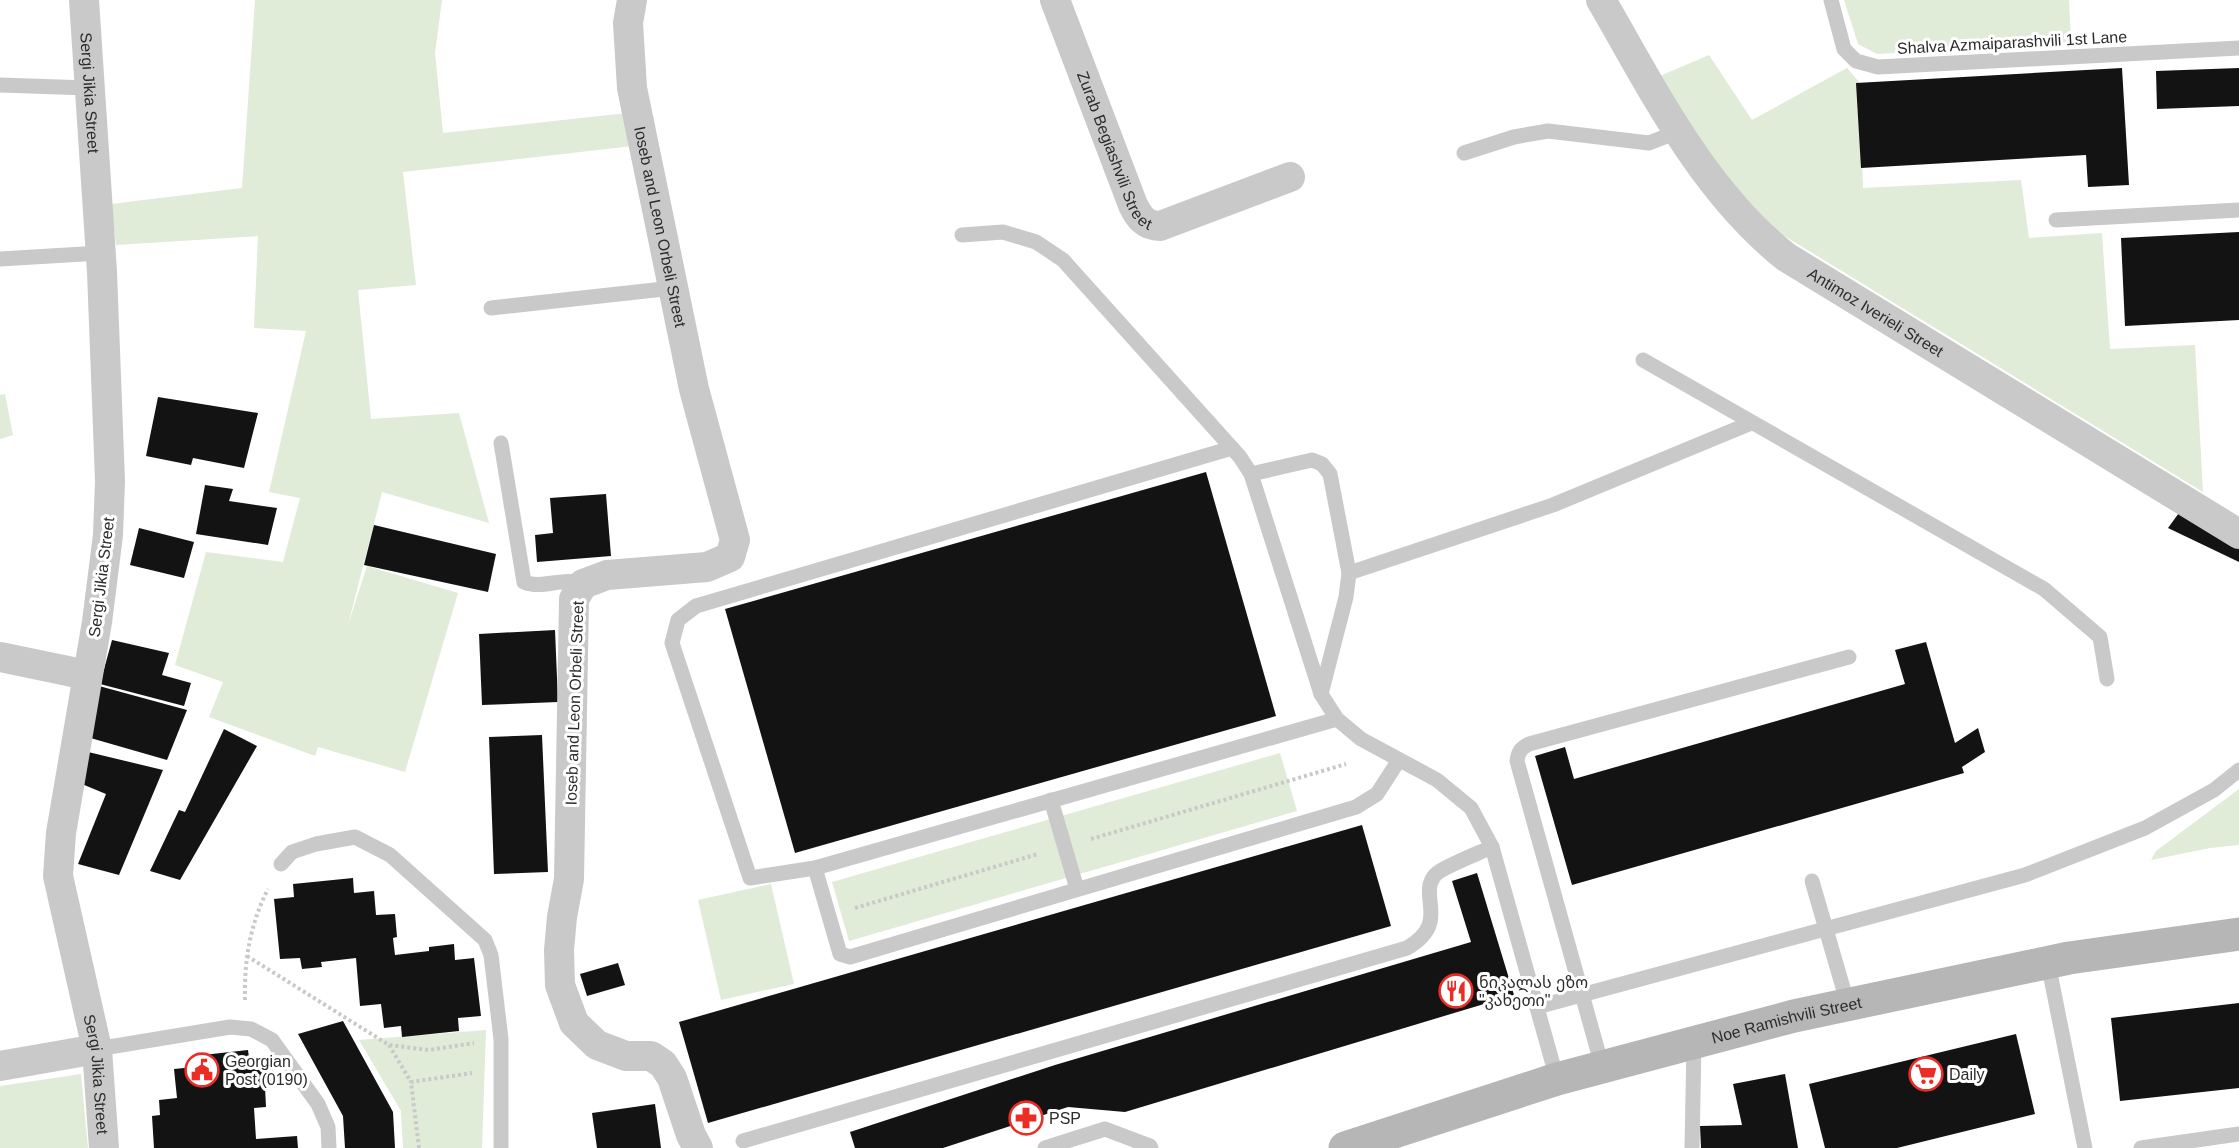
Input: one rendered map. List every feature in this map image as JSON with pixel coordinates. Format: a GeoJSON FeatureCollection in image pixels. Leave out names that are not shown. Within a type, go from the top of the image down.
{"type":"FeatureCollection","features":[{"type":"Feature","properties":{"kind":"street","name":"Sergi Jikia Street"},"geometry":{"type":"LineString","coordinates":[[84,0],[100,253],[110,480],[108,535],[97,622],[61,833],[58,876],[97,1049],[104,1148]]}},
{"type":"Feature","properties":{"kind":"street","name":"Ioseb and Leon Orbeli Street"},"geometry":{"type":"LineString","coordinates":[[632,0],[628,23],[632,88],[694,389],[735,540],[730,557],[706,567],[607,575],[583,584],[574,598],[569,879],[559,950],[560,985],[574,1023],[597,1046],[626,1056],[651,1056],[663,1064],[672,1078],[691,1135],[698,1148]]}},
{"type":"Feature","properties":{"kind":"street","name":"Zurab Begiashvili Street"},"geometry":{"type":"LineString","coordinates":[[1055,0],[1140,219],[1152,226],[1160,226],[1290,177]]}},
{"type":"Feature","properties":{"kind":"street","name":"Antimoz Iverieli Street"},"geometry":{"type":"LineString","coordinates":[[1601,0],[1677,132],[1711,179],[1763,238],[1786,257],[2239,534]]}},
{"type":"Feature","properties":{"kind":"street"},"geometry":{"type":"LineString","coordinates":[[0,657],[87,675]]}},
{"type":"Feature","properties":{"kind":"street","name":"Noe Ramishvili Street"},"geometry":{"type":"LineString","coordinates":[[1345,1148],[1557,1079],[1794,1016],[2069,958],[2239,934]]}},
{"type":"Feature","properties":{"kind":"street"},"geometry":{"type":"LineString","coordinates":[[0,1066],[97,1049]]}},
{"type":"Feature","properties":{"kind":"lane","name":"Shalva Azmaiparashvili 1st Lane"},"geometry":{"type":"LineString","coordinates":[[1831,0],[1844,49],[1856,61],[1878,67],[2239,48]]}},
{"type":"Feature","properties":{"kind":"lane"},"geometry":{"type":"LineString","coordinates":[[0,85],[89,88]]}},
{"type":"Feature","properties":{"kind":"lane"},"geometry":{"type":"LineString","coordinates":[[1464,153],[1514,137],[1548,131],[1649,142],[1677,132]]}},
{"type":"Feature","properties":{"kind":"lane"},"geometry":{"type":"LineString","coordinates":[[2056,220],[2239,210]]}},
{"type":"Feature","properties":{"kind":"lane"},"geometry":{"type":"LineString","coordinates":[[962,235],[1003,232],[1036,242],[1063,260],[1232,448],[1251,474],[1321,694],[1337,719],[1361,740],[1437,780],[1470,808],[1492,847],[1557,1079]]}},
{"type":"Feature","properties":{"kind":"lane"},"geometry":{"type":"LineString","coordinates":[[0,259],[100,253]]}},
{"type":"Feature","properties":{"kind":"lane"},"geometry":{"type":"LineString","coordinates":[[491,308],[673,288]]}},
{"type":"Feature","properties":{"kind":"lane"},"geometry":{"type":"LineString","coordinates":[[1643,360],[2044,589],[2100,637],[2107,679]]}},
{"type":"Feature","properties":{"kind":"lane"},"geometry":{"type":"LineString","coordinates":[[1349,573],[1553,505],[1751,423]]}},
{"type":"Feature","properties":{"kind":"lane"},"geometry":{"type":"LineString","coordinates":[[501,443],[524,582],[532,585],[562,581],[575,581],[583,584]]}},
{"type":"Feature","properties":{"kind":"lane"},"geometry":{"type":"LineString","coordinates":[[1232,448],[696,606],[678,620],[672,643],[750,878],[814,868],[1337,719]]}},
{"type":"Feature","properties":{"kind":"lane"},"geometry":{"type":"LineString","coordinates":[[1251,474],[1312,460],[1322,464],[1330,474],[1349,573],[1346,597],[1321,694]]}},
{"type":"Feature","properties":{"kind":"lane"},"geometry":{"type":"LineString","coordinates":[[1602,1066],[1517,761],[1522,747],[1849,657]]}},
{"type":"Feature","properties":{"kind":"lane"},"geometry":{"type":"LineString","coordinates":[[814,868],[840,954],[850,957],[1356,807],[1377,794],[1399,760]]}},
{"type":"Feature","properties":{"kind":"lane"},"geometry":{"type":"LineString","coordinates":[[1537,1007],[2025,875],[2145,828],[2214,790],[2239,770]]}},
{"type":"Feature","properties":{"kind":"lane"},"geometry":{"type":"LineString","coordinates":[[1051,800],[1077,889]]}},
{"type":"Feature","properties":{"kind":"lane"},"geometry":{"type":"LineString","coordinates":[[281,864],[292,852],[316,844],[355,837],[390,855],[485,940],[491,955],[501,1039],[501,1148]]}},
{"type":"Feature","properties":{"kind":"lane"},"geometry":{"type":"LineString","coordinates":[[743,1141],[1407,948],[1420,939],[1431,922],[1431,883],[1437,874],[1492,847]]}},
{"type":"Feature","properties":{"kind":"lane"},"geometry":{"type":"LineString","coordinates":[[1812,881],[1848,1005]]}},
{"type":"Feature","properties":{"kind":"lane"},"geometry":{"type":"LineString","coordinates":[[2048,963],[2085,1148]]}},
{"type":"Feature","properties":{"kind":"lane"},"geometry":{"type":"LineString","coordinates":[[97,1049],[230,1027],[251,1029],[272,1040],[318,1104],[328,1127],[329,1148]]}},
{"type":"Feature","properties":{"kind":"lane"},"geometry":{"type":"LineString","coordinates":[[1692,1148],[1694,1043]]}},
{"type":"Feature","properties":{"kind":"lane"},"geometry":{"type":"LineString","coordinates":[[1045,1148],[1105,1129],[1151,1148]]}},
{"type":"Feature","properties":{"kind":"lane"},"geometry":{"type":"LineString","coordinates":[[2141,1148],[2239,1134]]}},
{"type":"Feature","properties":{"kind":"path"},"geometry":{"type":"LineString","coordinates":[[828,916],[1384,752]]}},
{"type":"Feature","properties":{"kind":"path"},"geometry":{"type":"LineString","coordinates":[[246,1028],[244,968],[259,907],[281,864]]}},
{"type":"Feature","properties":{"kind":"path"},"geometry":{"type":"LineString","coordinates":[[247,956],[389,1044],[429,1050],[501,1039]]}},
{"type":"Feature","properties":{"kind":"path"},"geometry":{"type":"LineString","coordinates":[[389,1044],[411,1082],[419,1148]]}},
{"type":"Feature","properties":{"kind":"path"},"geometry":{"type":"LineString","coordinates":[[411,1082],[501,1069]]}},
{"type":"Feature","properties":{"kind":"green space"},"geometry":{"type":"Polygon","coordinates":[[[255,0],[442,0],[435,53],[443,133],[627,113],[633,146],[403,172],[416,285],[358,290],[371,419],[459,413],[489,523],[382,492],[348,625],[367,566],[458,593],[405,772],[318,747],[315,756],[209,717],[223,682],[175,665],[206,552],[283,562],[300,498],[269,492],[306,331],[254,328],[258,236],[116,245],[111,204],[242,188],[255,0]]]}},
{"type":"Feature","properties":{"kind":"green space"},"geometry":{"type":"Polygon","coordinates":[[[1844,0],[2069,0],[2071,43],[1877,54],[1858,44],[1844,0]]]}},
{"type":"Feature","properties":{"kind":"green space"},"geometry":{"type":"Polygon","coordinates":[[[1709,55],[1752,120],[1847,68],[1859,82],[1863,188],[2021,180],[2029,238],[2102,233],[2110,349],[2195,345],[2203,492],[1778,232],[1719,170],[1655,78],[1709,55]]]}},
{"type":"Feature","properties":{"kind":"green space"},"geometry":{"type":"Polygon","coordinates":[[[5,394],[13,435],[0,439],[0,395],[5,394]]]}},
{"type":"Feature","properties":{"kind":"green space"},"geometry":{"type":"Polygon","coordinates":[[[1280,753],[1297,811],[849,941],[832,882],[1280,753]]]}},
{"type":"Feature","properties":{"kind":"green space"},"geometry":{"type":"Polygon","coordinates":[[[2239,789],[2239,845],[2210,848],[2151,860],[2156,851],[2239,789]]]}},
{"type":"Feature","properties":{"kind":"green space"},"geometry":{"type":"Polygon","coordinates":[[[771,884],[794,984],[721,1000],[698,900],[771,884]]]}},
{"type":"Feature","properties":{"kind":"green space"},"geometry":{"type":"Polygon","coordinates":[[[486,1030],[482,1148],[403,1148],[401,1111],[359,1040],[486,1030]]]}},
{"type":"Feature","properties":{"kind":"green space"},"geometry":{"type":"Polygon","coordinates":[[[81,1074],[88,1148],[0,1148],[0,1086],[81,1074]]]}},
{"type":"Feature","properties":{"kind":"building"},"geometry":{"type":"Polygon","coordinates":[[[2122,68],[2129,185],[2088,187],[2086,155],[1861,168],[1856,83],[2122,68]]]}},
{"type":"Feature","properties":{"kind":"building"},"geometry":{"type":"Polygon","coordinates":[[[2239,68],[2239,106],[2157,109],[2156,71],[2239,68]]]}},
{"type":"Feature","properties":{"kind":"building"},"geometry":{"type":"Polygon","coordinates":[[[2239,232],[2239,320],[2125,326],[2121,238],[2239,232]]]}},
{"type":"Feature","properties":{"kind":"building"},"geometry":{"type":"Polygon","coordinates":[[[158,397],[258,413],[244,468],[193,458],[191,465],[146,456],[158,397]]]}},
{"type":"Feature","properties":{"kind":"building"},"geometry":{"type":"Polygon","coordinates":[[[1206,472],[1276,716],[795,853],[725,609],[1206,472]]]}},
{"type":"Feature","properties":{"kind":"building"},"geometry":{"type":"Polygon","coordinates":[[[205,485],[233,489],[229,501],[277,508],[268,545],[196,534],[205,485]]]}},
{"type":"Feature","properties":{"kind":"building"},"geometry":{"type":"Polygon","coordinates":[[[606,494],[611,556],[537,562],[535,535],[553,533],[550,498],[606,494]]]}},
{"type":"Feature","properties":{"kind":"building"},"geometry":{"type":"Polygon","coordinates":[[[2184,506],[2239,538],[2239,562],[2168,528],[2184,506]]]}},
{"type":"Feature","properties":{"kind":"building"},"geometry":{"type":"Polygon","coordinates":[[[374,525],[496,554],[488,592],[364,565],[374,525]]]}},
{"type":"Feature","properties":{"kind":"building"},"geometry":{"type":"Polygon","coordinates":[[[139,528],[194,542],[184,578],[130,565],[139,528]]]}},
{"type":"Feature","properties":{"kind":"building"},"geometry":{"type":"Polygon","coordinates":[[[555,630],[558,702],[482,705],[479,634],[555,630]]]}},
{"type":"Feature","properties":{"kind":"building"},"geometry":{"type":"Polygon","coordinates":[[[112,640],[169,653],[162,675],[191,683],[184,706],[100,684],[112,640]]]}},
{"type":"Feature","properties":{"kind":"building"},"geometry":{"type":"Polygon","coordinates":[[[1926,642],[1955,743],[1978,728],[1985,752],[1962,767],[1964,773],[1572,885],[1535,756],[1565,747],[1574,779],[1905,684],[1895,650],[1926,642]]]}},
{"type":"Feature","properties":{"kind":"building"},"geometry":{"type":"Polygon","coordinates":[[[99,686],[187,710],[167,760],[87,737],[99,686]]]}},
{"type":"Feature","properties":{"kind":"building"},"geometry":{"type":"Polygon","coordinates":[[[224,729],[257,746],[180,880],[150,871],[179,810],[185,812],[224,729]]]}},
{"type":"Feature","properties":{"kind":"building"},"geometry":{"type":"Polygon","coordinates":[[[542,735],[548,872],[494,874],[489,737],[542,735]]]}},
{"type":"Feature","properties":{"kind":"building"},"geometry":{"type":"Polygon","coordinates":[[[84,751],[163,770],[119,875],[78,864],[106,794],[77,782],[84,751]]]}},
{"type":"Feature","properties":{"kind":"building"},"geometry":{"type":"Polygon","coordinates":[[[1362,825],[1391,926],[708,1123],[679,1022],[1362,825]]]}},
{"type":"Feature","properties":{"kind":"building"},"geometry":{"type":"Polygon","coordinates":[[[1477,873],[1514,995],[1125,1112],[1068,1107],[943,1148],[855,1148],[850,1132],[1055,1065],[1471,942],[1452,881],[1477,873]]]}},
{"type":"Feature","properties":{"kind":"building"},"geometry":{"type":"Polygon","coordinates":[[[353,878],[354,893],[374,891],[376,915],[395,914],[397,937],[393,938],[395,955],[429,951],[429,947],[454,944],[455,960],[474,958],[481,1016],[458,1018],[459,1031],[402,1037],[401,1026],[384,1028],[381,1004],[360,1006],[356,958],[321,962],[322,967],[302,969],[300,958],[280,959],[274,899],[294,897],[293,884],[353,878]]]}},
{"type":"Feature","properties":{"kind":"building"},"geometry":{"type":"Polygon","coordinates":[[[618,963],[625,985],[587,996],[580,974],[618,963]]]}},
{"type":"Feature","properties":{"kind":"building"},"geometry":{"type":"Polygon","coordinates":[[[2239,1003],[2239,1088],[2120,1101],[2111,1018],[2239,1003]]]}},
{"type":"Feature","properties":{"kind":"building"},"geometry":{"type":"Polygon","coordinates":[[[343,1021],[393,1112],[395,1148],[345,1148],[343,1116],[298,1034],[343,1021]]]}},
{"type":"Feature","properties":{"kind":"building"},"geometry":{"type":"Polygon","coordinates":[[[2016,1034],[2035,1114],[1897,1148],[1825,1148],[1809,1084],[2016,1034]]]}},
{"type":"Feature","properties":{"kind":"building"},"geometry":{"type":"Polygon","coordinates":[[[248,1050],[250,1065],[272,1063],[274,1086],[265,1087],[266,1107],[254,1108],[256,1139],[297,1136],[298,1148],[154,1148],[152,1116],[160,1115],[159,1100],[177,1098],[174,1069],[204,1066],[203,1055],[248,1050]]]}},
{"type":"Feature","properties":{"kind":"building"},"geometry":{"type":"Polygon","coordinates":[[[1785,1074],[1798,1148],[1701,1148],[1700,1126],[1742,1125],[1733,1084],[1785,1074]]]}},
{"type":"Feature","properties":{"kind":"building"},"geometry":{"type":"Polygon","coordinates":[[[655,1104],[661,1148],[597,1148],[592,1113],[655,1104]]]}},
{"type":"Feature","properties":{"kind":"place","name":"ნიკალას ეზო \"კახეთი\""},"geometry":{"type":"Point","coordinates":[1456,991]}},
{"type":"Feature","properties":{"kind":"place","name":"Georgian Post (0190)"},"geometry":{"type":"Point","coordinates":[202,1070]}},
{"type":"Feature","properties":{"kind":"place","name":"Daily"},"geometry":{"type":"Point","coordinates":[1926,1074]}},
{"type":"Feature","properties":{"kind":"place","name":"PSP"},"geometry":{"type":"Point","coordinates":[1026,1118]}}]}
